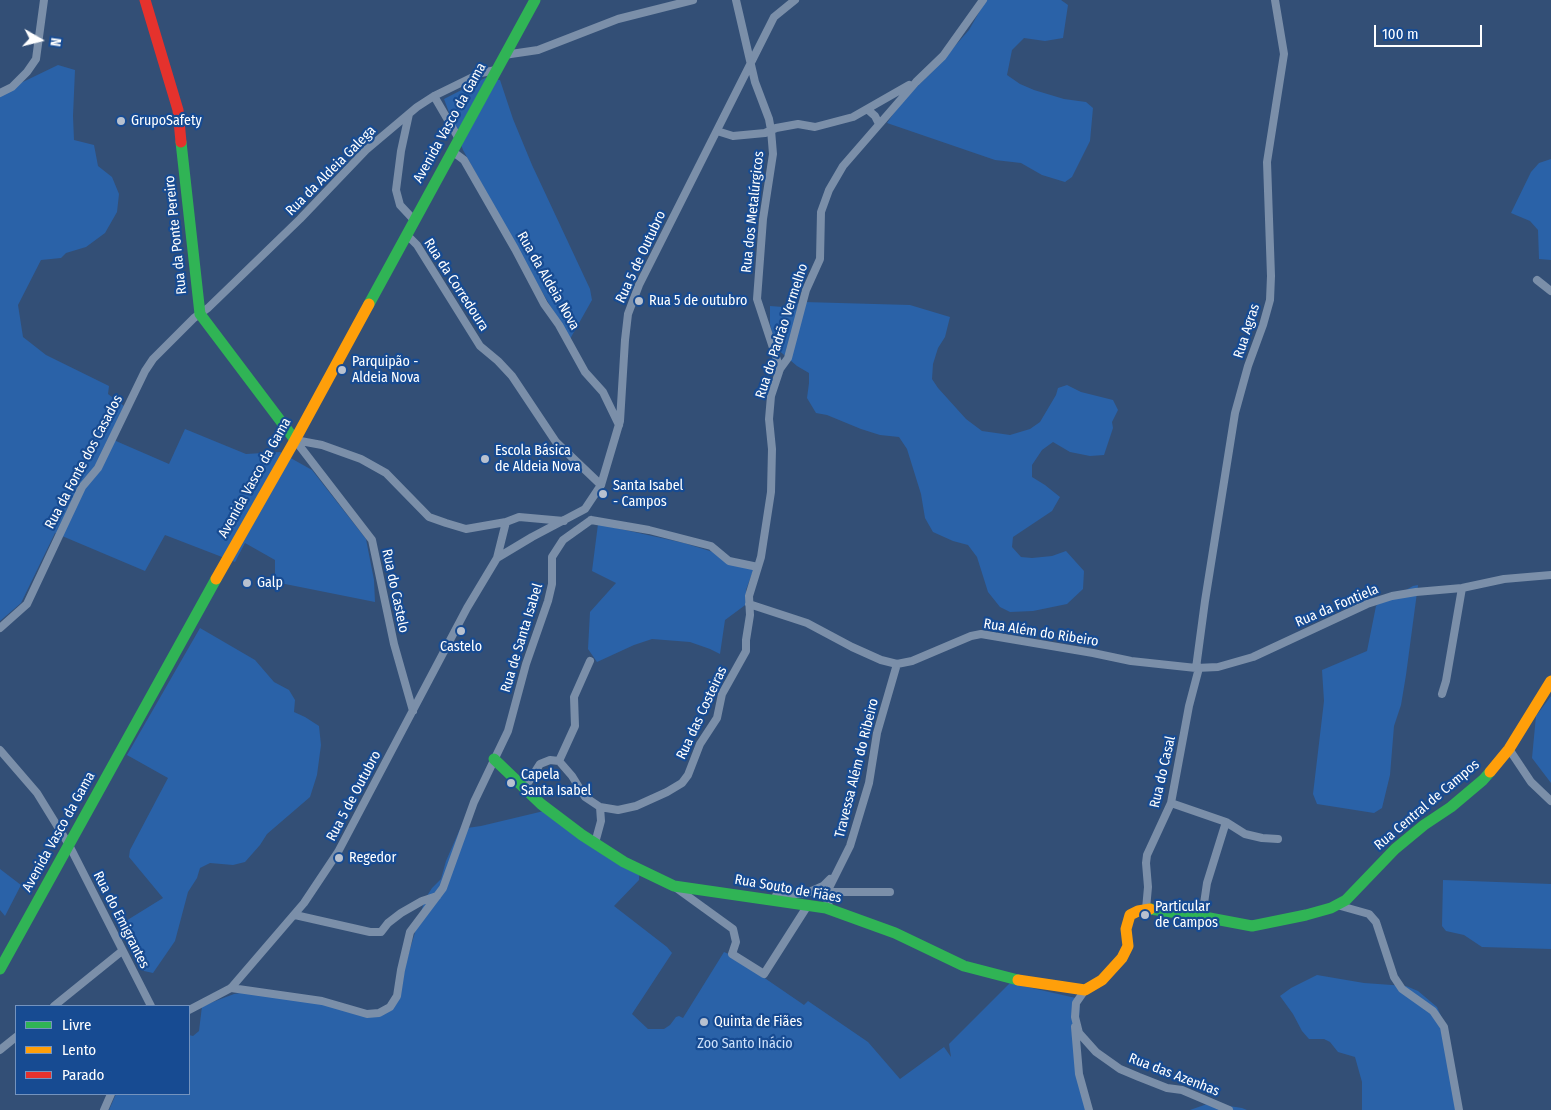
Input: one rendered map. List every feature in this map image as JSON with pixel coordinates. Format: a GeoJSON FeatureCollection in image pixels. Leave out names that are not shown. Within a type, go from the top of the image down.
{"type":"FeatureCollection","features":[{"type":"Feature","properties":{"kind":"street"},"geometry":{"type":"LineString","coordinates":[[0,93],[12,87],[27,72],[36,59],[44,0]]}},
{"type":"Feature","properties":{"kind":"street","name":"Rua da Ponte Pereiro"},"geometry":{"type":"LineString","coordinates":[[145,0],[178,110],[200,314]]}},
{"type":"Feature","properties":{"kind":"street","name":"Avenida Vasco da Gama"},"geometry":{"type":"LineString","coordinates":[[0,970],[295,440],[535,0]]}},
{"type":"Feature","properties":{"kind":"street"},"geometry":{"type":"LineString","coordinates":[[504,55],[538,50],[618,19],[693,0]]}},
{"type":"Feature","properties":{"kind":"street","name":"Rua dos Metalúrgicos"},"geometry":{"type":"LineString","coordinates":[[736,0],[750,64],[771,130],[774,154],[763,219],[757,299],[780,369]]}},
{"type":"Feature","properties":{"kind":"street","name":"Rua 5 de Outubro"},"geometry":{"type":"LineString","coordinates":[[497,558],[585,509],[601,485],[619,425],[628,314],[642,278],[774,17],[795,0]]}},
{"type":"Feature","properties":{"kind":"street","name":"Rua do Padrão Vermelho"},"geometry":{"type":"LineString","coordinates":[[749,604],[750,587],[761,558],[771,492],[772,448],[769,419],[771,396],[780,369],[788,358],[806,290],[820,258],[821,212],[829,190],[843,166],[916,82],[943,56],[983,0]]}},
{"type":"Feature","properties":{"kind":"street","name":"Rua Agras"},"geometry":{"type":"LineString","coordinates":[[1198,668],[1205,601],[1235,413],[1270,300],[1268,162],[1284,54],[1275,0]]}},
{"type":"Feature","properties":{"kind":"street","name":"Rua da Aldeia Galega"},"geometry":{"type":"LineString","coordinates":[[200,314],[300,219],[366,150],[409,114],[434,96],[481,73],[496,70]]}},
{"type":"Feature","properties":{"kind":"street"},"geometry":{"type":"LineString","coordinates":[[717,131],[732,136],[765,133],[776,128],[798,124],[815,127],[853,117],[916,82]]}},
{"type":"Feature","properties":{"kind":"street"},"geometry":{"type":"LineString","coordinates":[[434,96],[459,140]]}},
{"type":"Feature","properties":{"kind":"street"},"geometry":{"type":"LineString","coordinates":[[867,108],[875,116],[879,124]]}},
{"type":"Feature","properties":{"kind":"street"},"geometry":{"type":"LineString","coordinates":[[409,114],[401,151],[396,190],[400,205],[414,220]]}},
{"type":"Feature","properties":{"kind":"street","name":"Rua da Aldeia Nova"},"geometry":{"type":"LineString","coordinates":[[452,151],[464,160],[544,304],[559,325],[585,372],[604,392],[619,425]]}},
{"type":"Feature","properties":{"kind":"street","name":"Rua da Corredoura"},"geometry":{"type":"LineString","coordinates":[[406,235],[417,245],[480,346],[512,376],[556,442],[601,485]]}},
{"type":"Feature","properties":{"kind":"street"},"geometry":{"type":"LineString","coordinates":[[1537,280],[1551,290]]}},
{"type":"Feature","properties":{"kind":"street"},"geometry":{"type":"LineString","coordinates":[[200,314],[295,440],[322,445],[360,458],[386,473],[429,517],[466,528],[506,522],[519,517],[564,521]]}},
{"type":"Feature","properties":{"kind":"street","name":"Rua da Fonte dos Casados"},"geometry":{"type":"LineString","coordinates":[[0,628],[27,604],[82,487],[98,468],[145,371],[153,359],[200,314]]}},
{"type":"Feature","properties":{"kind":"street","name":"Rua do Castelo"},"geometry":{"type":"LineString","coordinates":[[295,440],[372,540],[394,644],[413,711]]}},
{"type":"Feature","properties":{"kind":"street"},"geometry":{"type":"LineString","coordinates":[[585,509],[592,520],[649,530],[711,546],[729,561],[758,566]]}},
{"type":"Feature","properties":{"kind":"street","name":"Rua de Santa Isabel"},"geometry":{"type":"LineString","coordinates":[[232,988],[322,1001],[367,1014],[379,1013],[390,1007],[397,996],[410,932],[443,888],[474,802],[508,731],[526,664],[548,601],[552,584],[552,557],[563,540],[592,520]]}},
{"type":"Feature","properties":{"kind":"street","name":"Rua 5 de Outubro"},"geometry":{"type":"LineString","coordinates":[[190,1009],[232,988],[304,903],[338,852],[467,608],[497,558],[506,522]]}},
{"type":"Feature","properties":{"kind":"street","name":"Rua da Fontiela"},"geometry":{"type":"LineString","coordinates":[[1198,668],[1218,667],[1253,657],[1367,604],[1392,596],[1462,588],[1504,578],[1551,575]]}},
{"type":"Feature","properties":{"kind":"street"},"geometry":{"type":"LineString","coordinates":[[1442,694],[1446,681],[1462,588]]}},
{"type":"Feature","properties":{"kind":"street"},"geometry":{"type":"LineString","coordinates":[[749,604],[807,623],[852,647],[881,660],[897,664]]}},
{"type":"Feature","properties":{"kind":"street","name":"Rua das Costeiras"},"geometry":{"type":"LineString","coordinates":[[600,807],[618,810],[636,806],[667,792],[682,783],[688,775],[700,744],[717,718],[722,694],[746,651],[750,615],[749,604]]}},
{"type":"Feature","properties":{"kind":"street","name":"Rua Além do Ribeiro"},"geometry":{"type":"LineString","coordinates":[[897,664],[912,661],[971,636],[981,634],[1131,661],[1198,668]]}},
{"type":"Feature","properties":{"kind":"street"},"geometry":{"type":"LineString","coordinates":[[559,761],[575,726],[574,696],[590,661]]}},
{"type":"Feature","properties":{"kind":"street","name":"Travessa Além do Ribeiro"},"geometry":{"type":"LineString","coordinates":[[827,892],[850,846],[858,821],[869,783],[877,733],[897,664]]}},
{"type":"Feature","properties":{"kind":"street","name":"Rua do Casal"},"geometry":{"type":"LineString","coordinates":[[1146,909],[1148,887],[1147,855],[1171,802],[1198,668]]}},
{"type":"Feature","properties":{"kind":"street","name":"Rua Central de Campos"},"geometry":{"type":"LineString","coordinates":[[1146,909],[1252,926],[1306,915],[1331,908],[1346,900],[1395,849],[1424,825],[1451,807],[1483,780],[1509,749],[1551,681]]}},
{"type":"Feature","properties":{"kind":"street"},"geometry":{"type":"LineString","coordinates":[[1509,749],[1531,782],[1551,801]]}},
{"type":"Feature","properties":{"kind":"street","name":"Rua do Emigrantes"},"geometry":{"type":"LineString","coordinates":[[0,750],[37,793],[69,845],[150,1005]]}},
{"type":"Feature","properties":{"kind":"street","name":"Rua Souto de Fiães"},"geometry":{"type":"LineString","coordinates":[[494,759],[541,804],[595,843],[624,862],[674,886],[764,898],[830,910],[895,933],[964,966],[1040,984],[1085,990]]}},
{"type":"Feature","properties":{"kind":"street"},"geometry":{"type":"LineString","coordinates":[[524,788],[540,764],[550,760],[559,761],[572,776],[585,797],[600,807],[601,821],[595,843]]}},
{"type":"Feature","properties":{"kind":"street"},"geometry":{"type":"LineString","coordinates":[[1171,802],[1226,822],[1244,834],[1262,838],[1278,838]]}},
{"type":"Feature","properties":{"kind":"street"},"geometry":{"type":"LineString","coordinates":[[1202,917],[1207,883],[1226,822]]}},
{"type":"Feature","properties":{"kind":"street","name":"Travessa Além do Ribeiro"},"geometry":{"type":"LineString","coordinates":[[764,898],[807,893],[824,886],[834,876]]}},
{"type":"Feature","properties":{"kind":"street"},"geometry":{"type":"LineString","coordinates":[[674,886],[733,930],[736,942],[732,954],[764,974],[808,905]]}},
{"type":"Feature","properties":{"kind":"street"},"geometry":{"type":"LineString","coordinates":[[830,910],[827,892],[890,892]]}},
{"type":"Feature","properties":{"kind":"street"},"geometry":{"type":"LineString","coordinates":[[295,914],[370,932],[381,932],[388,923],[401,913],[422,901],[437,896]]}},
{"type":"Feature","properties":{"kind":"street"},"geometry":{"type":"LineString","coordinates":[[1337,905],[1369,914],[1376,922],[1394,977],[1402,989],[1433,1010],[1444,1027],[1459,1110]]}},
{"type":"Feature","properties":{"kind":"street"},"geometry":{"type":"LineString","coordinates":[[1089,1110],[1079,1074],[1075,1017],[1076,1003],[1085,990],[1102,980],[1122,958],[1128,946],[1126,929],[1130,915],[1146,909]]}},
{"type":"Feature","properties":{"kind":"street"},"geometry":{"type":"LineString","coordinates":[[55,1005],[122,951]]}},
{"type":"Feature","properties":{"kind":"street","name":"Rua das Azenhas"},"geometry":{"type":"LineString","coordinates":[[1075,1017],[1080,1033],[1096,1052],[1120,1068],[1167,1088],[1182,1090],[1229,1110]]}},
{"type":"Feature","properties":{"kind":"street"},"geometry":{"type":"LineString","coordinates":[[0,1050],[15,1038]]}},
{"type":"Feature","properties":{"kind":"street"},"geometry":{"type":"LineString","coordinates":[[104,1110],[111,1095]]}},
{"type":"Feature","properties":{"kind":"green space"},"geometry":{"type":"Polygon","coordinates":[[[986,0],[1061,0],[1068,5],[1063,38],[1045,41],[1024,38],[1012,50],[1007,75],[1020,84],[1034,90],[1064,99],[1086,102],[1093,108],[1090,141],[1072,177],[1065,182],[1042,175],[1021,163],[995,160],[887,123],[902,101],[930,74],[969,30],[986,0]]]}},
{"type":"Feature","properties":{"kind":"green space"},"geometry":{"type":"Polygon","coordinates":[[[58,65],[75,70],[74,140],[94,145],[98,166],[112,177],[119,194],[117,212],[105,233],[86,247],[66,253],[61,258],[41,260],[18,305],[23,337],[46,355],[109,386],[108,394],[124,406],[109,438],[169,464],[185,429],[246,454],[280,452],[312,470],[366,539],[374,580],[375,602],[275,582],[275,560],[245,543],[235,562],[165,535],[145,571],[55,533],[21,603],[0,621],[0,93],[58,65]]]}},
{"type":"Feature","properties":{"kind":"green space"},"geometry":{"type":"Polygon","coordinates":[[[485,78],[500,80],[513,119],[532,165],[590,289],[592,300],[570,339],[463,150],[444,99],[485,78]]]}},
{"type":"Feature","properties":{"kind":"green space"},"geometry":{"type":"Polygon","coordinates":[[[1551,159],[1551,260],[1539,259],[1538,230],[1530,221],[1511,213],[1531,172],[1539,163],[1551,159]]]}},
{"type":"Feature","properties":{"kind":"green space"},"geometry":{"type":"Polygon","coordinates":[[[804,302],[910,305],[950,317],[945,337],[938,348],[933,364],[932,379],[966,419],[982,431],[1010,435],[1030,429],[1040,422],[1056,395],[1058,388],[1067,385],[1081,392],[1113,400],[1118,410],[1112,422],[1113,428],[1104,455],[1090,456],[1070,452],[1053,442],[1042,450],[1032,465],[1032,477],[1060,497],[1052,511],[1013,537],[1012,547],[1021,557],[1052,556],[1066,551],[1084,571],[1083,589],[1067,604],[1033,611],[1010,612],[1000,607],[988,592],[977,557],[968,545],[933,532],[925,518],[921,494],[907,449],[899,437],[880,435],[827,415],[816,413],[807,398],[809,373],[797,366],[776,348],[770,324],[770,306],[783,307],[804,302]]]}},
{"type":"Feature","properties":{"kind":"green space"},"geometry":{"type":"Polygon","coordinates":[[[598,524],[684,543],[755,565],[746,590],[748,603],[725,620],[720,654],[690,642],[652,639],[597,662],[588,649],[590,612],[616,583],[592,571],[598,524]]]}},
{"type":"Feature","properties":{"kind":"green space"},"geometry":{"type":"Polygon","coordinates":[[[1418,585],[1401,705],[1394,726],[1390,775],[1382,808],[1374,813],[1317,804],[1313,794],[1324,701],[1322,670],[1367,651],[1376,606],[1382,600],[1418,585]]]}},
{"type":"Feature","properties":{"kind":"green space"},"geometry":{"type":"Polygon","coordinates":[[[200,628],[255,660],[274,682],[289,690],[295,700],[294,712],[319,726],[321,745],[317,775],[310,797],[267,834],[245,862],[233,865],[210,863],[200,868],[197,878],[188,892],[175,941],[153,973],[144,971],[121,924],[163,898],[129,857],[130,850],[168,778],[127,755],[200,628]]]}},
{"type":"Feature","properties":{"kind":"green space"},"geometry":{"type":"Polygon","coordinates":[[[1551,696],[1551,783],[1532,758],[1536,716],[1551,696]]]}},
{"type":"Feature","properties":{"kind":"green space","name":"Zoo Santo Inácio"},"geometry":{"type":"Polygon","coordinates":[[[548,810],[639,871],[639,880],[614,906],[667,947],[672,953],[632,1014],[648,1029],[664,1029],[676,1017],[683,1018],[724,952],[804,1005],[808,1001],[868,1042],[900,1079],[944,1047],[951,1057],[949,1044],[1010,983],[1080,999],[1077,1073],[1088,1110],[109,1110],[116,1095],[190,1095],[190,1035],[193,1036],[199,1031],[202,1006],[234,994],[259,990],[366,1010],[381,1010],[395,999],[425,899],[441,879],[446,861],[460,829],[548,810]]]}},
{"type":"Feature","properties":{"kind":"green space"},"geometry":{"type":"Polygon","coordinates":[[[0,869],[21,885],[5,916],[0,910],[0,869]]]}},
{"type":"Feature","properties":{"kind":"green space"},"geometry":{"type":"Polygon","coordinates":[[[1443,880],[1551,884],[1551,949],[1482,947],[1464,935],[1446,931],[1442,926],[1443,880]]]}},
{"type":"Feature","properties":{"kind":"green space"},"geometry":{"type":"Polygon","coordinates":[[[1317,975],[1364,983],[1406,986],[1418,991],[1437,1007],[1442,1018],[1461,1110],[1362,1110],[1362,1082],[1355,1057],[1338,1052],[1330,1042],[1324,1039],[1309,1039],[1280,996],[1291,988],[1317,975]]]}},
{"type":"Feature","properties":{"kind":"green space"},"geometry":{"type":"Polygon","coordinates":[[[1210,1103],[1242,1108],[1247,1110],[1190,1110],[1210,1103]]]}},
{"type":"Feature","properties":{"kind":"traffic: fast"},"geometry":{"type":"LineString","coordinates":[[369,304],[535,0]]}},
{"type":"Feature","properties":{"kind":"traffic: fast"},"geometry":{"type":"LineString","coordinates":[[181,142],[200,314],[295,440]]}},
{"type":"Feature","properties":{"kind":"traffic: fast"},"geometry":{"type":"LineString","coordinates":[[0,969],[216,579]]}},
{"type":"Feature","properties":{"kind":"traffic: fast"},"geometry":{"type":"LineString","coordinates":[[494,759],[541,804],[582,835],[624,862],[674,886],[826,908],[895,933],[964,966],[1018,980]]}},
{"type":"Feature","properties":{"kind":"traffic: fast"},"geometry":{"type":"LineString","coordinates":[[1150,909],[1252,926],[1331,908],[1346,900],[1395,849],[1424,825],[1451,807],[1490,772]]}},
{"type":"Feature","properties":{"kind":"traffic: slow"},"geometry":{"type":"LineString","coordinates":[[216,579],[369,304]]}},
{"type":"Feature","properties":{"kind":"traffic: slow"},"geometry":{"type":"LineString","coordinates":[[1490,772],[1509,749],[1551,681]]}},
{"type":"Feature","properties":{"kind":"traffic: slow"},"geometry":{"type":"LineString","coordinates":[[1018,980],[1085,990],[1102,980],[1122,958],[1128,946],[1126,929],[1130,915],[1138,911],[1150,909]]}},
{"type":"Feature","properties":{"kind":"traffic: jam"},"geometry":{"type":"LineString","coordinates":[[145,0],[178,110],[181,142]]}},
{"type":"Feature","properties":{"kind":"place","name":"GrupoSafety"},"geometry":{"type":"Point","coordinates":[121,121]}},
{"type":"Feature","properties":{"kind":"place","name":"Rua 5 de outubro"},"geometry":{"type":"Point","coordinates":[639,301]}},
{"type":"Feature","properties":{"kind":"place","name":"Parquipão - Aldeia Nova"},"geometry":{"type":"Point","coordinates":[342,370]}},
{"type":"Feature","properties":{"kind":"place","name":"Escola Básica de Aldeia Nova"},"geometry":{"type":"Point","coordinates":[485,459]}},
{"type":"Feature","properties":{"kind":"place","name":"Santa Isabel - Campos"},"geometry":{"type":"Point","coordinates":[603,494]}},
{"type":"Feature","properties":{"kind":"place","name":"Galp"},"geometry":{"type":"Point","coordinates":[247,583]}},
{"type":"Feature","properties":{"kind":"place","name":"Castelo"},"geometry":{"type":"Point","coordinates":[461,631]}},
{"type":"Feature","properties":{"kind":"place","name":"Capela Santa Isabel"},"geometry":{"type":"Point","coordinates":[511,783]}},
{"type":"Feature","properties":{"kind":"place","name":"Regedor"},"geometry":{"type":"Point","coordinates":[339,858]}},
{"type":"Feature","properties":{"kind":"place","name":"Particular de Campos"},"geometry":{"type":"Point","coordinates":[1145,915]}},
{"type":"Feature","properties":{"kind":"place","name":"Quinta de Fiães"},"geometry":{"type":"Point","coordinates":[704,1022]}}]}
